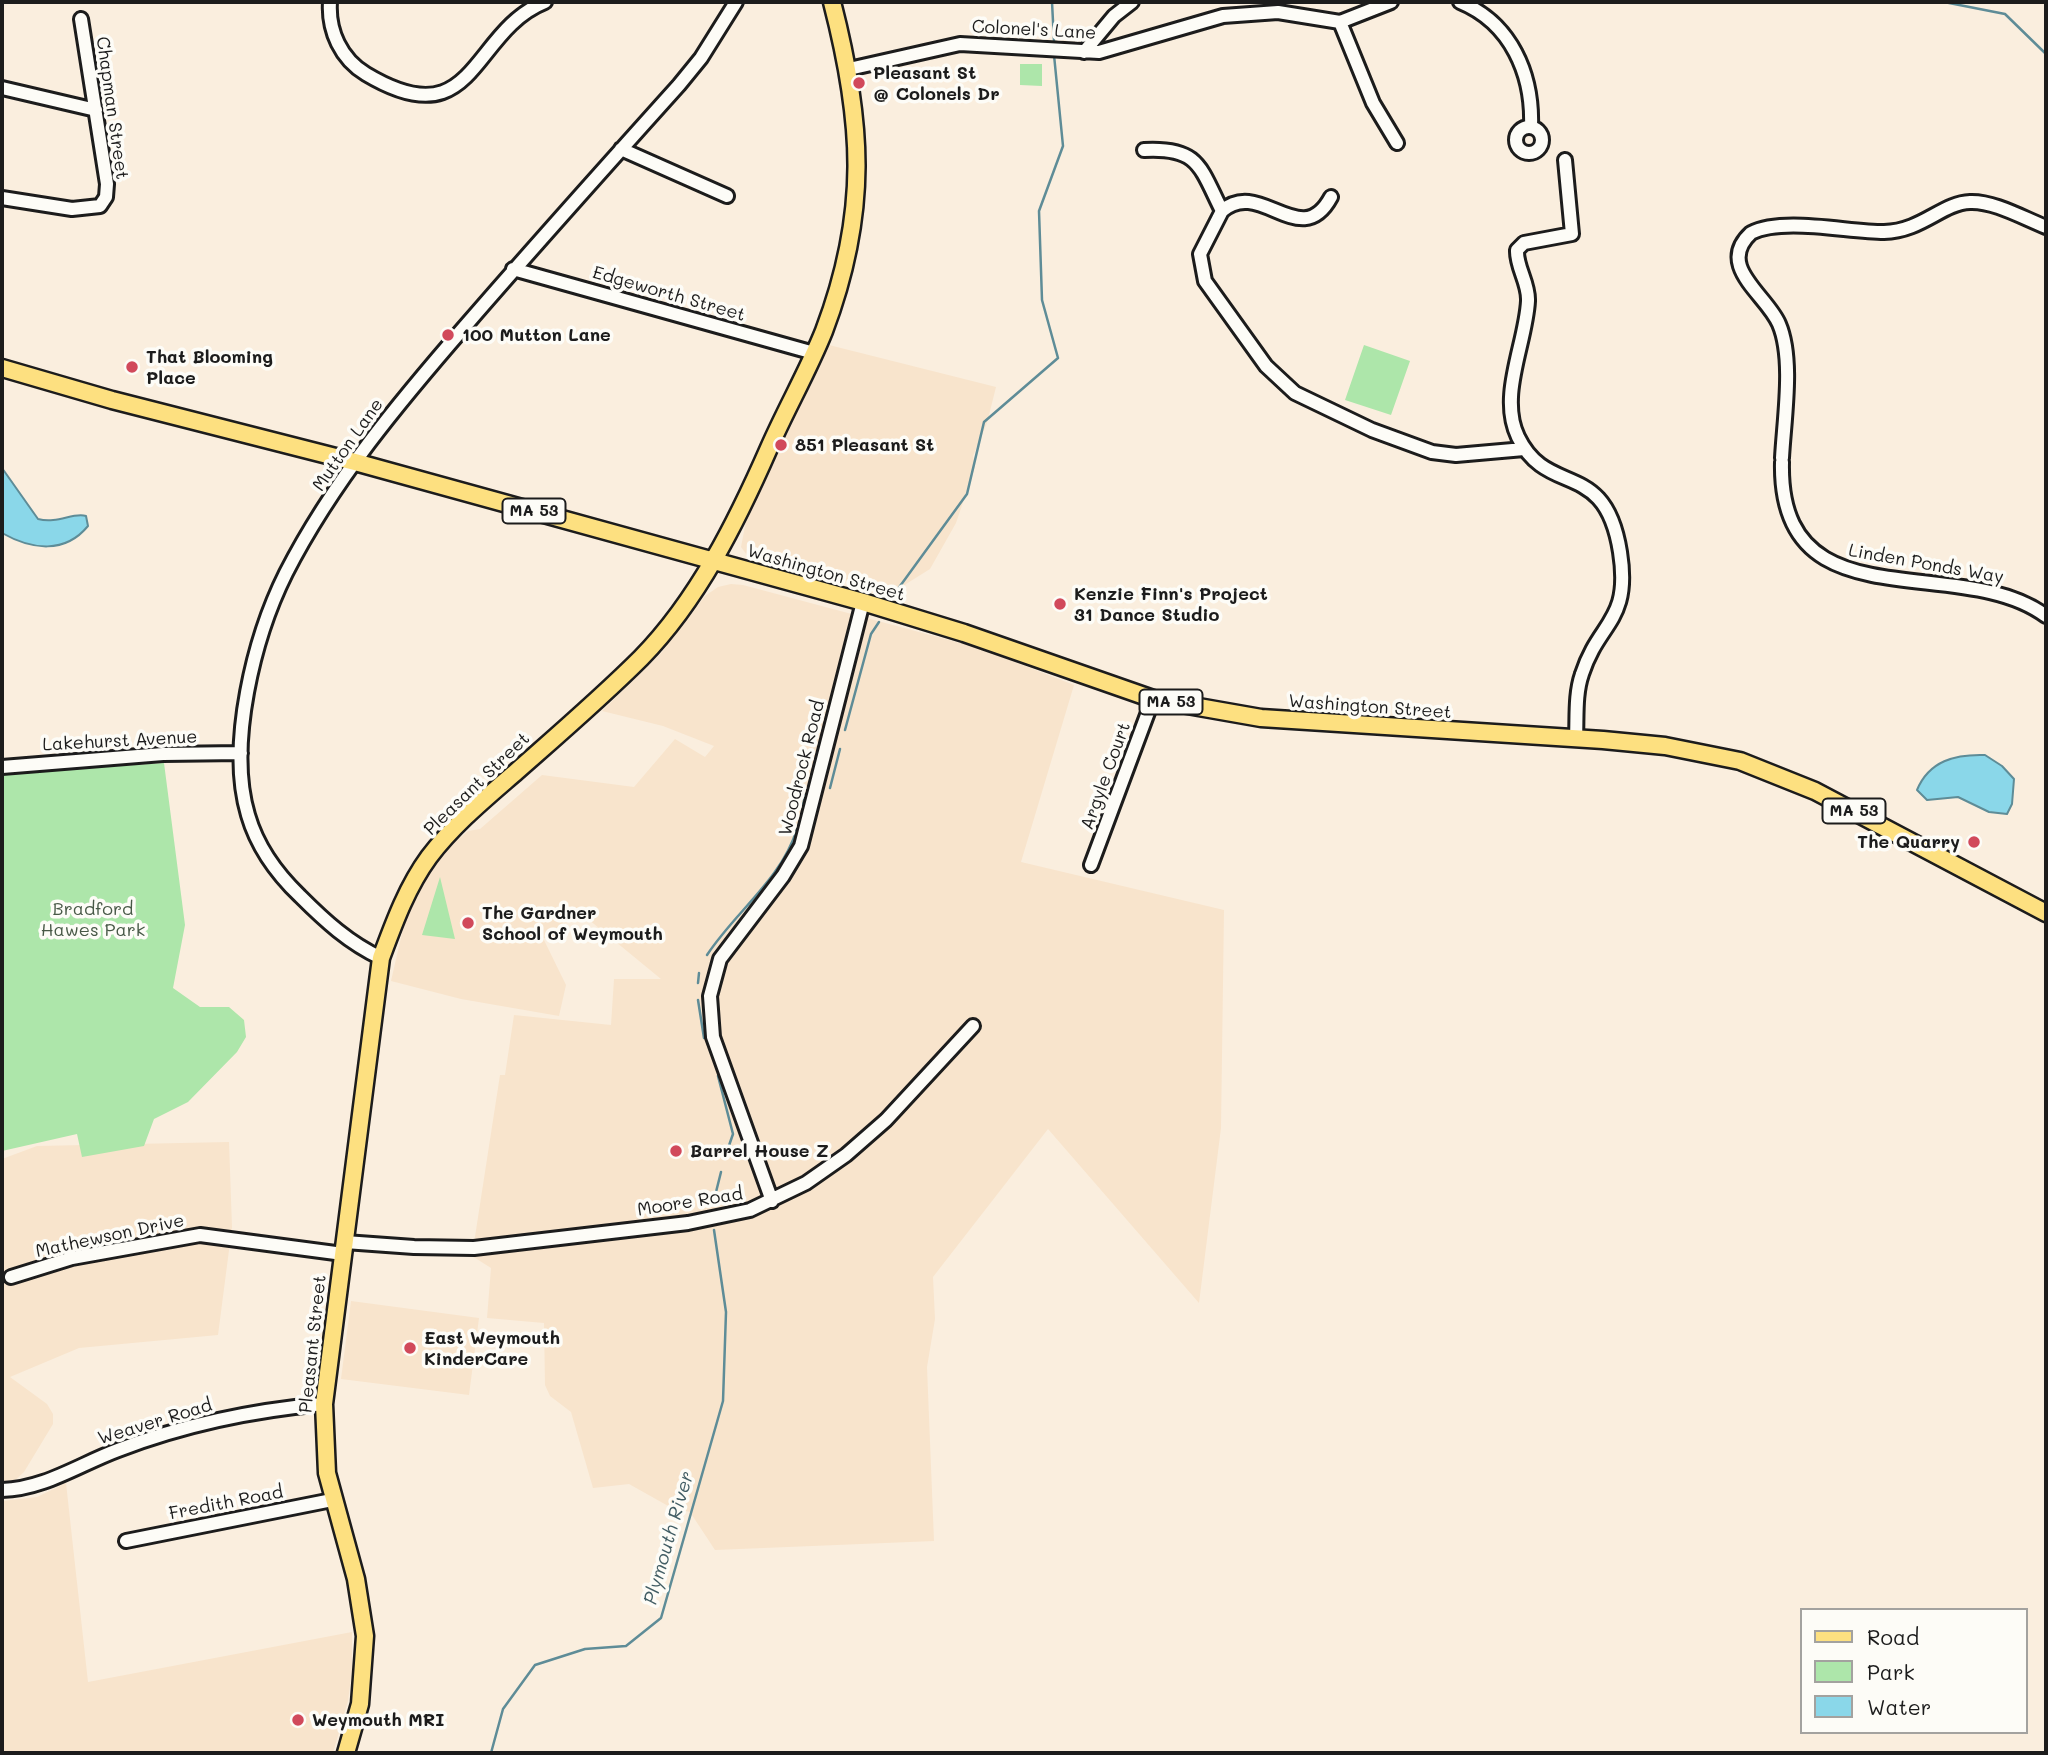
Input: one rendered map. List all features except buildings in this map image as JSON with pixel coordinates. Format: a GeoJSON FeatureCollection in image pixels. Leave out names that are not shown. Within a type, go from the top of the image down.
{"type":"FeatureCollection","features":[{"type":"Feature","properties":{"kind":"main road","name":"Pleasant Street"},"geometry":{"type":"LineString","coordinates":[[346,1753],[361,1695],[365,1636],[356,1579],[332,1500],[324,1450],[324,1404],[381,958],[408,892],[436,848],[469,813],[645,654],[678,614],[712,561],[757,476],[814,352],[842,275],[852,225],[857,138],[849,69],[832,2]]}},
{"type":"Feature","properties":{"kind":"main road","name":"Washington Street"},"geometry":{"type":"LineString","coordinates":[[2,368],[863,602],[1000,645],[1153,699],[1302,722],[1576,737],[1650,744],[1740,761],[1790,780],[2046,913]]}},
{"type":"Feature","properties":{"kind":"street"},"geometry":{"type":"LineString","coordinates":[[330,2],[329,15],[336,41],[352,64],[393,87],[431,93],[454,89],[464,82],[513,23],[545,2]]}},
{"type":"Feature","properties":{"kind":"street","name":"Mutton Lane"},"geometry":{"type":"LineString","coordinates":[[381,958],[345,937],[299,896],[276,870],[248,816],[240,772],[241,753],[250,685],[274,603],[304,542],[355,462],[413,384],[701,58],[736,2]]}},
{"type":"Feature","properties":{"kind":"street"},"geometry":{"type":"LineString","coordinates":[[1084,52],[1114,16],[1132,2]]}},
{"type":"Feature","properties":{"kind":"street"},"geometry":{"type":"LineString","coordinates":[[1391,2],[1340,22],[1373,103],[1397,143]]}},
{"type":"Feature","properties":{"kind":"street"},"geometry":{"type":"LineString","coordinates":[[1460,2],[1488,18],[1512,44],[1525,76],[1531,127]]}},
{"type":"Feature","properties":{"kind":"street","name":"Colonel's Lane"},"geometry":{"type":"LineString","coordinates":[[849,69],[960,44],[1084,52],[1110,51],[1189,25],[1239,13],[1295,13],[1340,22]]}},
{"type":"Feature","properties":{"kind":"street","name":"Chapman Street"},"geometry":{"type":"LineString","coordinates":[[2,198],[83,210],[95,208],[103,202],[107,184],[81,19]]}},
{"type":"Feature","properties":{"kind":"street"},"geometry":{"type":"LineString","coordinates":[[2,88],[96,110]]}},
{"type":"Feature","properties":{"kind":"street"},"geometry":{"type":"LineString","coordinates":[[621,149],[727,196]]}},
{"type":"Feature","properties":{"kind":"street"},"geometry":{"type":"LineString","coordinates":[[1144,150],[1179,151],[1193,160],[1222,211]]}},
{"type":"Feature","properties":{"kind":"street"},"geometry":{"type":"LineString","coordinates":[[1565,160],[1572,234],[1524,243],[1517,250],[1528,299],[1511,414],[1524,449],[1543,468],[1587,487],[1599,497],[1611,516],[1620,552],[1622,587],[1618,609],[1581,675],[1576,737]]}},
{"type":"Feature","properties":{"kind":"street"},"geometry":{"type":"LineString","coordinates":[[1331,197],[1322,209],[1303,219],[1281,214],[1251,200],[1240,200],[1222,211],[1200,254],[1205,281],[1266,366],[1295,393],[1372,430],[1432,452],[1456,455],[1524,449]]}},
{"type":"Feature","properties":{"kind":"street","name":"Linden Ponds Way"},"geometry":{"type":"LineString","coordinates":[[2046,227],[1984,204],[1971,202],[1954,205],[1923,223],[1896,231],[1775,227],[1751,233],[1739,253],[1741,270],[1748,284],[1777,318],[1785,347],[1782,486],[1790,519],[1801,537],[1825,559],[1855,572],[2007,596],[2046,616]]}},
{"type":"Feature","properties":{"kind":"street","name":"Edgeworth Street"},"geometry":{"type":"LineString","coordinates":[[513,269],[814,352]]}},
{"type":"Feature","properties":{"kind":"street","name":"Woodrock Road"},"geometry":{"type":"LineString","coordinates":[[772,1201],[713,1037],[710,996],[720,960],[783,876],[801,846],[863,602]]}},
{"type":"Feature","properties":{"kind":"street","name":"Argyle Court"},"geometry":{"type":"LineString","coordinates":[[1091,865],[1153,699]]}},
{"type":"Feature","properties":{"kind":"street","name":"Lakehurst Avenue"},"geometry":{"type":"LineString","coordinates":[[2,766],[163,754],[241,753]]}},
{"type":"Feature","properties":{"kind":"street","name":"Moore Road"},"geometry":{"type":"LineString","coordinates":[[344,1248],[474,1248],[714,1219],[772,1201],[846,1154],[886,1120],[974,1026]]}},
{"type":"Feature","properties":{"kind":"street","name":"Mathewson Drive"},"geometry":{"type":"LineString","coordinates":[[11,1277],[72,1258],[200,1235],[344,1248]]}},
{"type":"Feature","properties":{"kind":"street","name":"Weaver Road"},"geometry":{"type":"LineString","coordinates":[[2,1490],[24,1488],[47,1481],[111,1452],[167,1434],[267,1411],[324,1404]]}},
{"type":"Feature","properties":{"kind":"street","name":"Fredith Road"},"geometry":{"type":"LineString","coordinates":[[126,1541],[332,1500]]}},
{"type":"Feature","properties":{"kind":"shaded area"},"geometry":{"type":"Polygon","coordinates":[[[829,345],[996,387],[987,423],[973,456],[975,467],[956,523],[930,569],[906,584],[897,594],[747,555],[741,547],[747,516],[829,345]]]}},
{"type":"Feature","properties":{"kind":"shaded area"},"geometry":{"type":"Polygon","coordinates":[[[731,584],[979,648],[1074,685],[1021,862],[1224,910],[1221,1128],[1199,1303],[1048,1129],[933,1277],[935,1319],[927,1367],[934,1541],[715,1550],[690,1512],[670,1507],[629,1484],[593,1488],[571,1412],[550,1396],[545,1385],[544,1323],[487,1318],[491,1268],[472,1256],[500,1075],[505,1075],[514,1015],[611,1025],[614,979],[661,979],[577,910],[551,939],[543,938],[566,985],[559,1016],[461,999],[391,981],[405,920],[423,882],[450,846],[468,831],[480,829],[542,775],[634,787],[675,739],[705,757],[714,746],[663,726],[602,711],[662,652],[705,596],[718,587],[731,584]]]}},
{"type":"Feature","properties":{"kind":"shaded area"},"geometry":{"type":"Polygon","coordinates":[[[229,1142],[232,1227],[218,1335],[79,1348],[10,1377],[47,1404],[53,1414],[53,1424],[24,1472],[13,1482],[2,1483],[2,1159],[37,1146],[229,1142]]]}},
{"type":"Feature","properties":{"kind":"shaded area","name":"East Weymouth KinderCare"},"geometry":{"type":"Polygon","coordinates":[[[351,1301],[479,1318],[469,1395],[341,1379],[351,1301]]]}},
{"type":"Feature","properties":{"kind":"shaded area"},"geometry":{"type":"Polygon","coordinates":[[[66,1483],[88,1682],[352,1632],[352,1670],[348,1701],[333,1753],[2,1753],[2,1501],[37,1497],[66,1483]]]}},
{"type":"Feature","properties":{"kind":"green space"},"geometry":{"type":"Polygon","coordinates":[[[1020,64],[1042,64],[1042,86],[1020,85],[1020,64]]]}},
{"type":"Feature","properties":{"kind":"green space"},"geometry":{"type":"Polygon","coordinates":[[[1364,345],[1410,361],[1391,415],[1345,400],[1364,345]]]}},
{"type":"Feature","properties":{"kind":"green space","name":"Bradford Hawes Park"},"geometry":{"type":"Polygon","coordinates":[[[164,763],[185,925],[173,988],[200,1007],[229,1007],[244,1020],[246,1037],[237,1052],[188,1102],[154,1119],[144,1146],[82,1157],[77,1134],[2,1151],[2,774],[164,763]]]}},
{"type":"Feature","properties":{"kind":"green space"},"geometry":{"type":"Polygon","coordinates":[[[440,877],[455,939],[422,935],[440,877]]]}},
{"type":"Feature","properties":{"kind":"water"},"geometry":{"type":"Polygon","coordinates":[[[2,468],[38,519],[52,520],[81,515],[86,516],[88,526],[69,541],[48,546],[25,543],[2,533],[2,468]]]}},
{"type":"Feature","properties":{"kind":"water"},"geometry":{"type":"Polygon","coordinates":[[[1985,755],[2002,766],[2014,779],[2012,804],[2007,814],[1989,812],[1958,797],[1927,800],[1917,790],[1928,772],[1944,761],[1963,756],[1985,755]]]}},
{"type":"Feature","properties":{"kind":"waterway","name":"Plymouth River"},"geometry":{"type":"LineString","coordinates":[[1052,2],[1054,41]]}},
{"type":"Feature","properties":{"kind":"waterway","name":"Plymouth River"},"geometry":{"type":"LineString","coordinates":[[1944,2],[2005,14],[2046,54]]}},
{"type":"Feature","properties":{"kind":"waterway","name":"Plymouth River"},"geometry":{"type":"LineString","coordinates":[[895,593],[967,494],[984,422],[1058,358],[1042,300],[1039,211],[1063,146],[1054,55]]}},
{"type":"Feature","properties":{"kind":"waterway","name":"Plymouth River"},"geometry":{"type":"LineString","coordinates":[[845,730],[871,634],[879,622]]}},
{"type":"Feature","properties":{"kind":"waterway","name":"Plymouth River"},"geometry":{"type":"LineString","coordinates":[[830,788],[840,749]]}},
{"type":"Feature","properties":{"kind":"waterway","name":"Plymouth River"},"geometry":{"type":"LineString","coordinates":[[803,806],[805,795]]}},
{"type":"Feature","properties":{"kind":"waterway","name":"Plymouth River"},"geometry":{"type":"LineString","coordinates":[[707,955],[769,880],[790,847],[797,829]]}},
{"type":"Feature","properties":{"kind":"waterway","name":"Plymouth River"},"geometry":{"type":"LineString","coordinates":[[698,983],[699,973]]}},
{"type":"Feature","properties":{"kind":"waterway","name":"Plymouth River"},"geometry":{"type":"LineString","coordinates":[[698,1000],[704,1038]]}},
{"type":"Feature","properties":{"kind":"waterway","name":"Plymouth River"},"geometry":{"type":"LineString","coordinates":[[718,1076],[733,1134],[725,1157]]}},
{"type":"Feature","properties":{"kind":"waterway","name":"Plymouth River"},"geometry":{"type":"LineString","coordinates":[[713,1204],[721,1172]]}},
{"type":"Feature","properties":{"kind":"waterway","name":"Plymouth River"},"geometry":{"type":"LineString","coordinates":[[491,1753],[503,1709],[535,1665],[585,1649],[626,1646],[661,1618],[723,1401],[726,1312],[714,1230]]}},
{"type":"Feature","properties":{"kind":"place","name":"Pleasant St @ Colonels Dr"},"geometry":{"type":"Point","coordinates":[859,83]}},
{"type":"Feature","properties":{"kind":"place","name":"100 Mutton Lane"},"geometry":{"type":"Point","coordinates":[448,335]}},
{"type":"Feature","properties":{"kind":"place","name":"That Blooming Place"},"geometry":{"type":"Point","coordinates":[132,367]}},
{"type":"Feature","properties":{"kind":"place","name":"851 Pleasant St"},"geometry":{"type":"Point","coordinates":[781,445]}},
{"type":"Feature","properties":{"kind":"place","name":"Kenzie Finn's Project 31 Dance Studio"},"geometry":{"type":"Point","coordinates":[1060,604]}},
{"type":"Feature","properties":{"kind":"place","name":"The Quarry"},"geometry":{"type":"Point","coordinates":[1974,842]}},
{"type":"Feature","properties":{"kind":"place","name":"The Gardner School of Weymouth"},"geometry":{"type":"Point","coordinates":[468,923]}},
{"type":"Feature","properties":{"kind":"place","name":"Barrel House Z"},"geometry":{"type":"Point","coordinates":[676,1151]}},
{"type":"Feature","properties":{"kind":"place","name":"East Weymouth KinderCare"},"geometry":{"type":"Point","coordinates":[410,1348]}},
{"type":"Feature","properties":{"kind":"place","name":"Weymouth MRI"},"geometry":{"type":"Point","coordinates":[298,1720]}}]}
